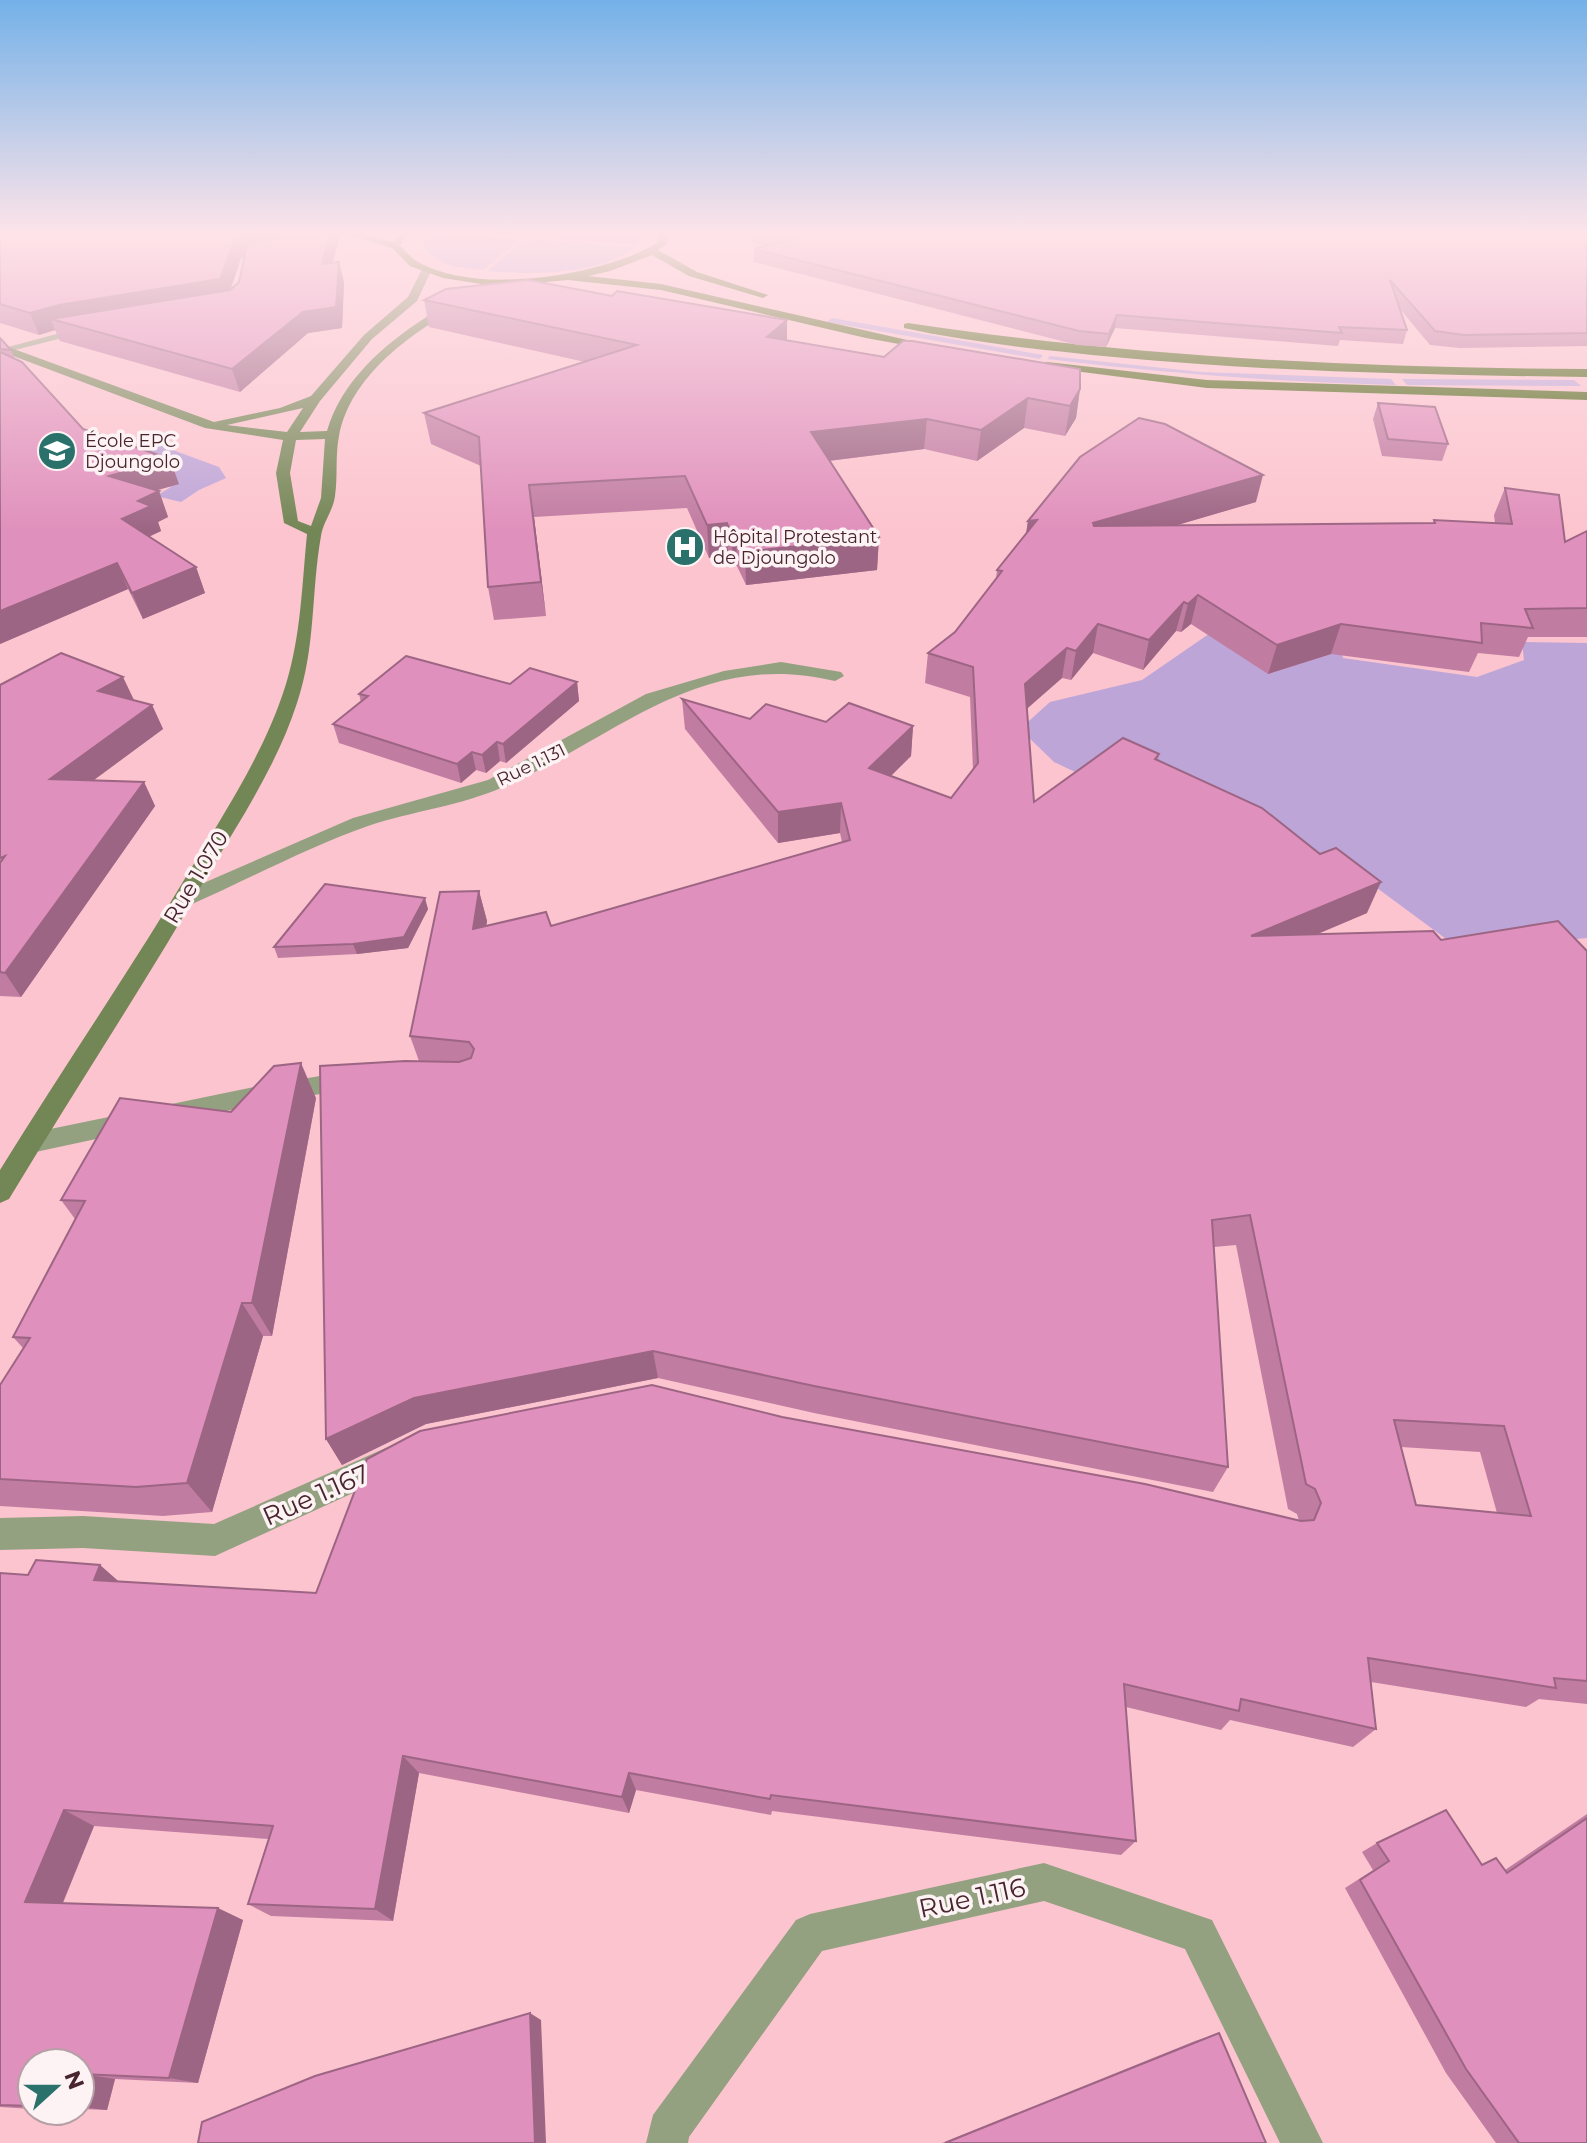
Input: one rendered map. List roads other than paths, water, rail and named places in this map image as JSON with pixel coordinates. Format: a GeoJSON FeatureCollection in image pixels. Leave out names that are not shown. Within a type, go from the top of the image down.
{"type":"FeatureCollection","features":[{"type":"Feature","properties":{"kind":"highway"},"geometry":{"type":"LineString","coordinates":[[849,331],[942,348]]}},
{"type":"Feature","properties":{"kind":"highway"},"geometry":{"type":"LineString","coordinates":[[937,331],[1024,345],[1242,366],[1587,373]]}},
{"type":"Feature","properties":{"kind":"highway"},"geometry":{"type":"LineString","coordinates":[[1030,363],[1207,384],[1587,396]]}},
{"type":"Feature","properties":{"kind":"main road"},"geometry":{"type":"LineString","coordinates":[[314,532],[291,523],[287,511],[283,473],[290,438],[315,399],[375,331]]}},
{"type":"Feature","properties":{"kind":"main road","name":"Rue 1.070"},"geometry":{"type":"LineString","coordinates":[[4,1179],[31,1143],[183,900],[254,779],[295,683],[303,645],[314,532],[324,518],[332,478],[332,435],[350,393],[397,341],[410,331]]}},
{"type":"Feature","properties":{"kind":"main road"},"geometry":{"type":"LineString","coordinates":[[3,348],[209,425],[244,434],[290,438],[332,435]]}},
{"type":"Feature","properties":{"kind":"main road"},"geometry":{"type":"LineString","coordinates":[[209,425],[254,418],[315,399]]}},
{"type":"Feature","properties":{"kind":"street"},"geometry":{"type":"LineString","coordinates":[[3,348],[78,331]]}},
{"type":"Feature","properties":{"kind":"street","name":"Rue 1.131"},"geometry":{"type":"LineString","coordinates":[[183,900],[360,822],[495,784],[652,698],[678,688],[767,670],[796,668],[835,676]]}},
{"type":"Feature","properties":{"kind":"street"},"geometry":{"type":"LineString","coordinates":[[31,1143],[241,1098],[373,1078]]}},
{"type":"Feature","properties":{"kind":"street","name":"Rue 1.167"},"geometry":{"type":"LineString","coordinates":[[0,1534],[83,1532],[215,1540],[415,1447]]}},
{"type":"Feature","properties":{"kind":"street","name":"Rue 1.116"},"geometry":{"type":"LineString","coordinates":[[667,2143],[668,2130],[810,1934],[1044,1882],[1198,1934],[1302,2143]]}},
{"type":"Feature","properties":{"kind":"place","name":"École EPC Djoungolo"},"geometry":{"type":"Point","coordinates":[57,451]}},
{"type":"Feature","properties":{"kind":"place","name":"Hôpital Protestant de Djoungolo"},"geometry":{"type":"Point","coordinates":[685,547]}}]}
